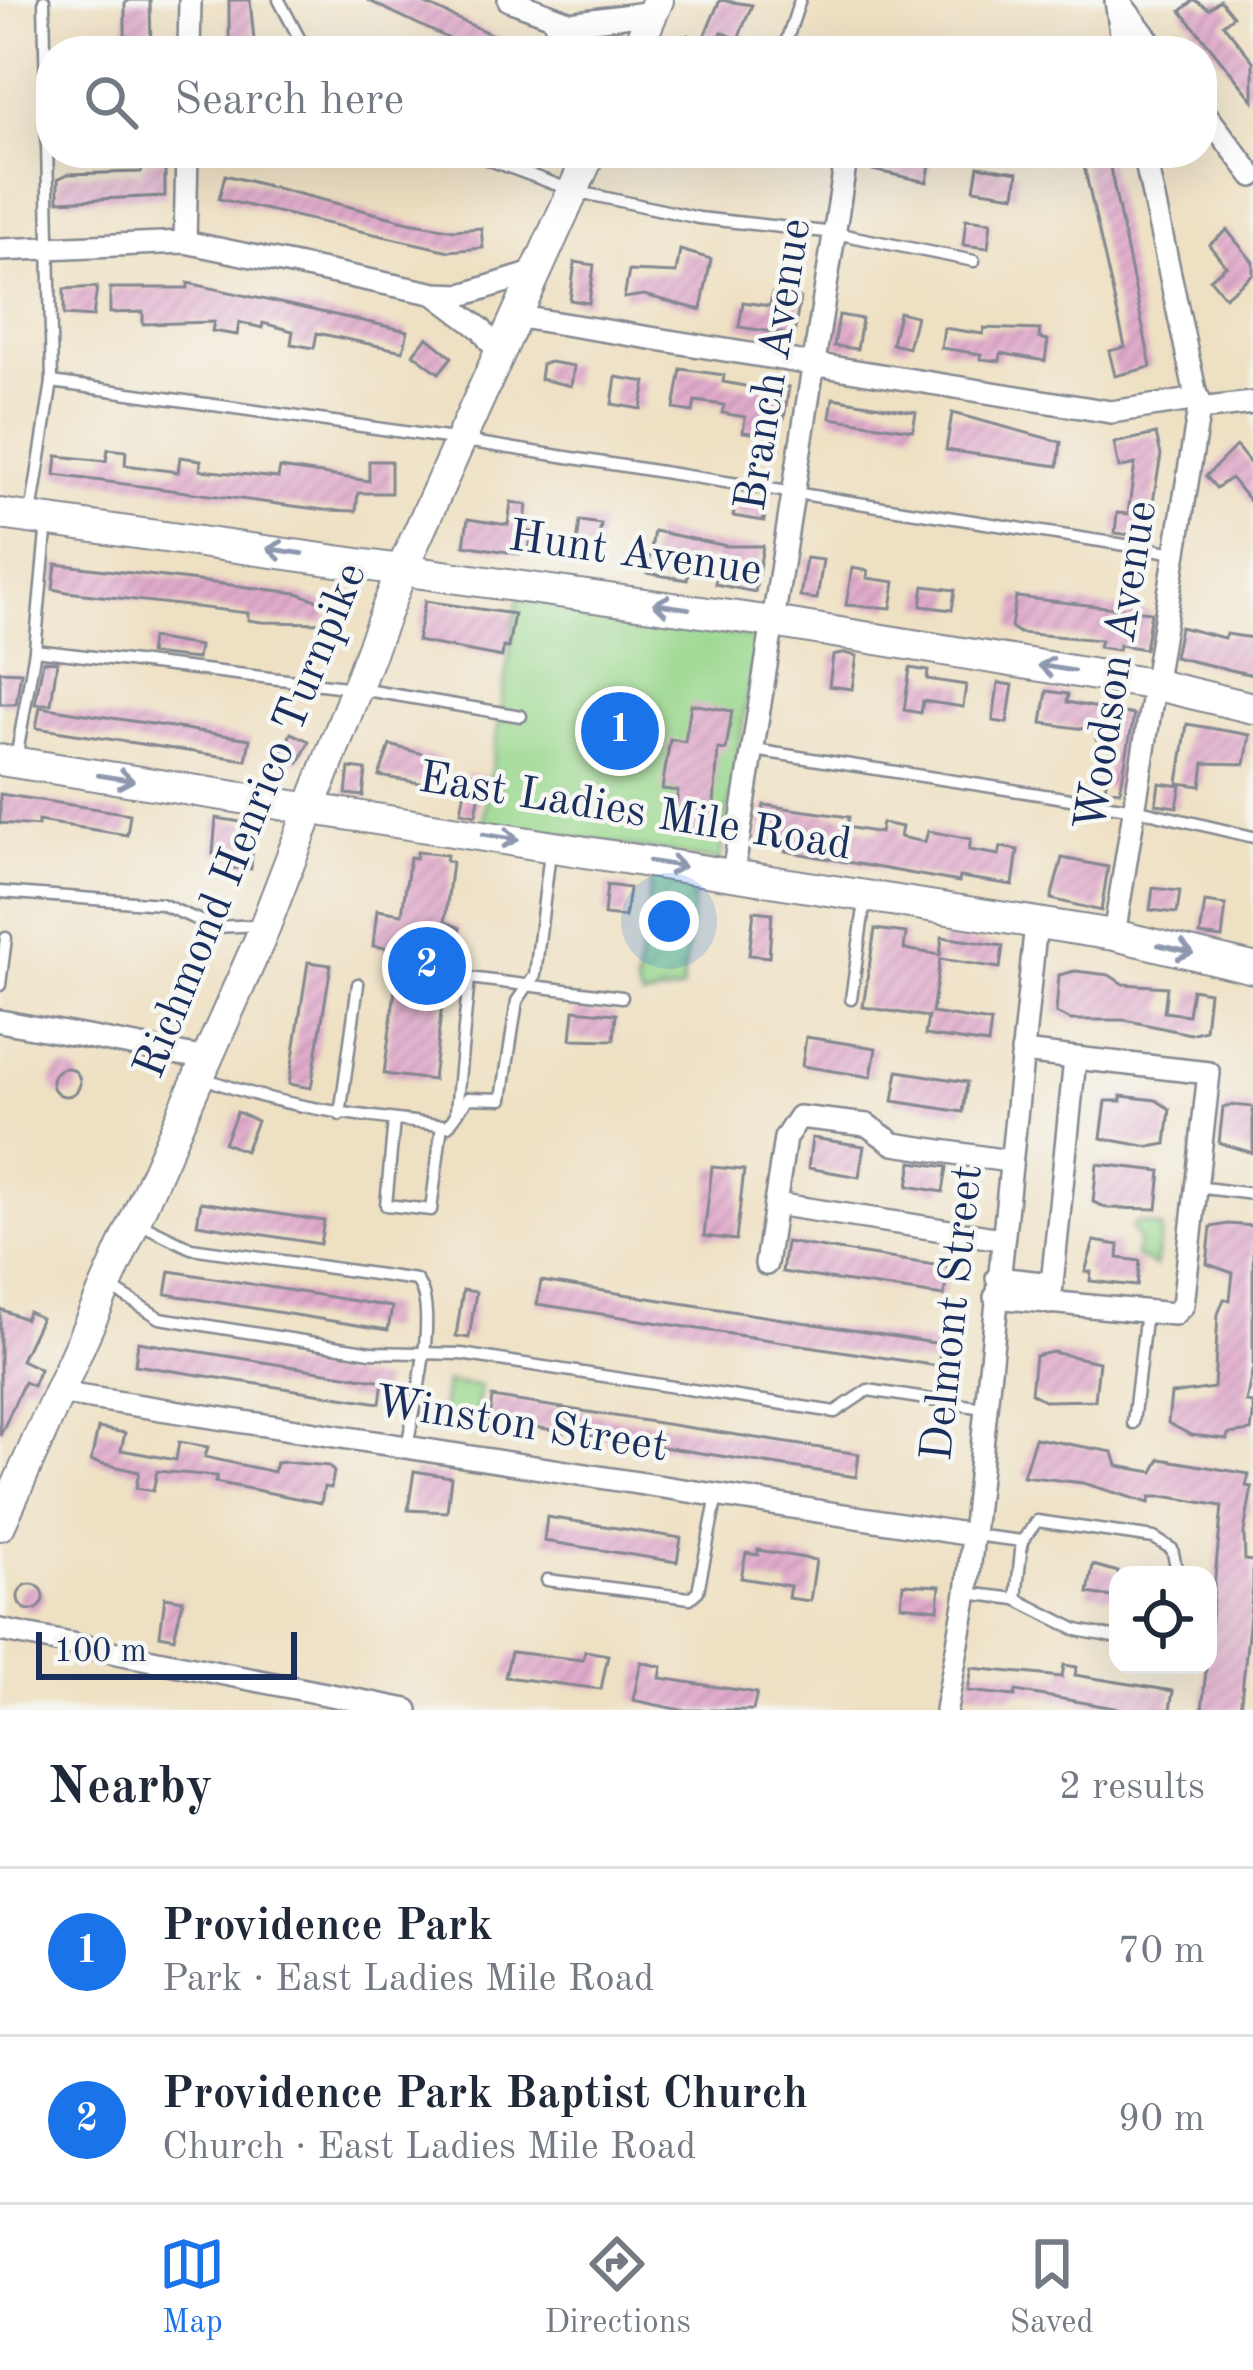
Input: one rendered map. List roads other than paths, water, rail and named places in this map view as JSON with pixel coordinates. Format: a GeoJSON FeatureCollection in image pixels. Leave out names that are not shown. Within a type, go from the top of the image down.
{"type":"FeatureCollection","features":[{"type":"Feature","properties":{"kind":"street"},"geometry":{"type":"LineString","coordinates":[[189,36],[190,0]]}},
{"type":"Feature","properties":{"kind":"street"},"geometry":{"type":"LineString","coordinates":[[509,0],[554,21],[589,23],[656,6]]}},
{"type":"Feature","properties":{"kind":"street"},"geometry":{"type":"LineString","coordinates":[[1117,0],[1122,36]]}},
{"type":"Feature","properties":{"kind":"street"},"geometry":{"type":"LineString","coordinates":[[1117,0],[1145,36]]}},
{"type":"Feature","properties":{"kind":"street"},"geometry":{"type":"LineString","coordinates":[[643,36],[656,6]]}},
{"type":"Feature","properties":{"kind":"street"},"geometry":{"type":"LineString","coordinates":[[554,21],[568,36]]}},
{"type":"Feature","properties":{"kind":"street"},"geometry":{"type":"LineString","coordinates":[[1217,129],[1253,176]]}},
{"type":"Feature","properties":{"kind":"street"},"geometry":{"type":"LineString","coordinates":[[185,242],[187,168]]}},
{"type":"Feature","properties":{"kind":"street","name":"Richmond Henrico Turnpike"},"geometry":{"type":"LineString","coordinates":[[0,1525],[266,925],[307,807],[403,567],[584,168]]}},
{"type":"Feature","properties":{"kind":"street","name":"Branch Avenue"},"geometry":{"type":"LineString","coordinates":[[733,874],[845,168]]}},
{"type":"Feature","properties":{"kind":"street"},"geometry":{"type":"LineString","coordinates":[[1147,168],[1199,404]]}},
{"type":"Feature","properties":{"kind":"street"},"geometry":{"type":"LineString","coordinates":[[0,250],[185,242],[436,294],[462,295],[539,271]]}},
{"type":"Feature","properties":{"kind":"street"},"geometry":{"type":"LineString","coordinates":[[436,294],[481,328],[501,356]]}},
{"type":"Feature","properties":{"kind":"street"},"geometry":{"type":"LineString","coordinates":[[520,317],[1111,412],[1253,404]]}},
{"type":"Feature","properties":{"kind":"street","name":"Woodson Avenue"},"geometry":{"type":"LineString","coordinates":[[1114,935],[1199,404]]}},
{"type":"Feature","properties":{"kind":"street","name":"Hunt Avenue"},"geometry":{"type":"LineString","coordinates":[[26,516],[773,622],[1157,685],[1253,707]]}},
{"type":"Feature","properties":{"kind":"street","name":"East Ladies Mile Road"},"geometry":{"type":"LineString","coordinates":[[8,761],[1114,935],[1253,968]]}},
{"type":"Feature","properties":{"kind":"street","name":"Delmont Street"},"geometry":{"type":"LineString","coordinates":[[946,1710],[967,1593],[1036,923]]}},
{"type":"Feature","properties":{"kind":"street"},"geometry":{"type":"LineString","coordinates":[[0,1021],[203,1068]]}},
{"type":"Feature","properties":{"kind":"street"},"geometry":{"type":"LineString","coordinates":[[996,1287],[1174,1315],[1184,1305],[1209,1073],[1022,1052]]}},
{"type":"Feature","properties":{"kind":"street"},"geometry":{"type":"LineString","coordinates":[[1051,1293],[1076,1058]]}},
{"type":"Feature","properties":{"kind":"street"},"geometry":{"type":"LineString","coordinates":[[766,1264],[788,1130],[805,1115],[867,1125],[894,1144],[1008,1161]]}},
{"type":"Feature","properties":{"kind":"street"},"geometry":{"type":"LineString","coordinates":[[775,1204],[1001,1239]]}},
{"type":"Feature","properties":{"kind":"street","name":"Winston Street"},"geometry":{"type":"LineString","coordinates":[[58,1393],[972,1535]]}},
{"type":"Feature","properties":{"kind":"street"},"geometry":{"type":"LineString","coordinates":[[0,1630],[326,1702],[407,1710]]}},
{"type":"Feature","properties":{"kind":"lane"},"geometry":{"type":"LineString","coordinates":[[44,0],[45,36]]}},
{"type":"Feature","properties":{"kind":"lane"},"geometry":{"type":"LineString","coordinates":[[279,0],[298,36]]}},
{"type":"Feature","properties":{"kind":"lane"},"geometry":{"type":"LineString","coordinates":[[788,36],[800,0]]}},
{"type":"Feature","properties":{"kind":"lane"},"geometry":{"type":"LineString","coordinates":[[8,761],[35,650],[26,516],[52,382],[48,168]]}},
{"type":"Feature","properties":{"kind":"lane"},"geometry":{"type":"LineString","coordinates":[[511,168],[574,191],[699,218],[835,233],[974,261]]}},
{"type":"Feature","properties":{"kind":"lane"},"geometry":{"type":"LineString","coordinates":[[52,382],[462,440],[1176,553]]}},
{"type":"Feature","properties":{"kind":"lane"},"geometry":{"type":"LineString","coordinates":[[35,650],[354,688],[521,716]]}},
{"type":"Feature","properties":{"kind":"lane"},"geometry":{"type":"LineString","coordinates":[[754,750],[1135,809],[1253,837]]}},
{"type":"Feature","properties":{"kind":"lane"},"geometry":{"type":"LineString","coordinates":[[394,1120],[386,1205],[430,1210],[442,1125],[468,1098],[502,1099],[517,1001],[535,975],[551,845]]}},
{"type":"Feature","properties":{"kind":"lane"},"geometry":{"type":"LineString","coordinates":[[0,892],[161,904],[214,927],[266,925]]}},
{"type":"Feature","properties":{"kind":"lane"},"geometry":{"type":"LineString","coordinates":[[850,999],[866,896]]}},
{"type":"Feature","properties":{"kind":"lane"},"geometry":{"type":"LineString","coordinates":[[0,985],[3,937],[22,940]]}},
{"type":"Feature","properties":{"kind":"lane"},"geometry":{"type":"LineString","coordinates":[[456,1114],[469,978],[622,997]]}},
{"type":"Feature","properties":{"kind":"lane"},"geometry":{"type":"LineString","coordinates":[[340,1115],[358,984]]}},
{"type":"Feature","properties":{"kind":"lane"},"geometry":{"type":"LineString","coordinates":[[203,1068],[256,1098],[340,1115],[442,1125]]}},
{"type":"Feature","properties":{"kind":"lane"},"geometry":{"type":"LineString","coordinates":[[1196,1187],[1253,1194]]}},
{"type":"Feature","properties":{"kind":"lane"},"geometry":{"type":"LineString","coordinates":[[136,1222],[190,1248],[410,1277],[422,1285],[427,1299],[423,1352],[407,1447]]}},
{"type":"Feature","properties":{"kind":"lane"},"geometry":{"type":"LineString","coordinates":[[107,1286],[160,1318],[371,1352],[423,1352],[823,1411],[842,1409],[868,1390],[983,1408]]}},
{"type":"Feature","properties":{"kind":"lane"},"geometry":{"type":"LineString","coordinates":[[1133,1423],[1146,1311]]}},
{"type":"Feature","properties":{"kind":"lane"},"geometry":{"type":"LineString","coordinates":[[547,1580],[690,1598],[698,1592],[717,1496]]}},
{"type":"Feature","properties":{"kind":"lane"},"geometry":{"type":"LineString","coordinates":[[1016,1599],[1022,1541],[1037,1521],[1154,1538],[1172,1549],[1176,1566]]}},
{"type":"Feature","properties":{"kind":"lane"},"geometry":{"type":"LineString","coordinates":[[972,1535],[1022,1541]]}},
{"type":"Feature","properties":{"kind":"lane"},"geometry":{"type":"LineString","coordinates":[[967,1593],[1016,1599],[1077,1630],[1109,1636]]}},
{"type":"Feature","properties":{"kind":"place","name":"Providence Park"},"geometry":{"type":"Point","coordinates":[620,731]}},
{"type":"Feature","properties":{"kind":"place","name":"Providence Park Baptist Church"},"geometry":{"type":"Point","coordinates":[427,966]}}]}
